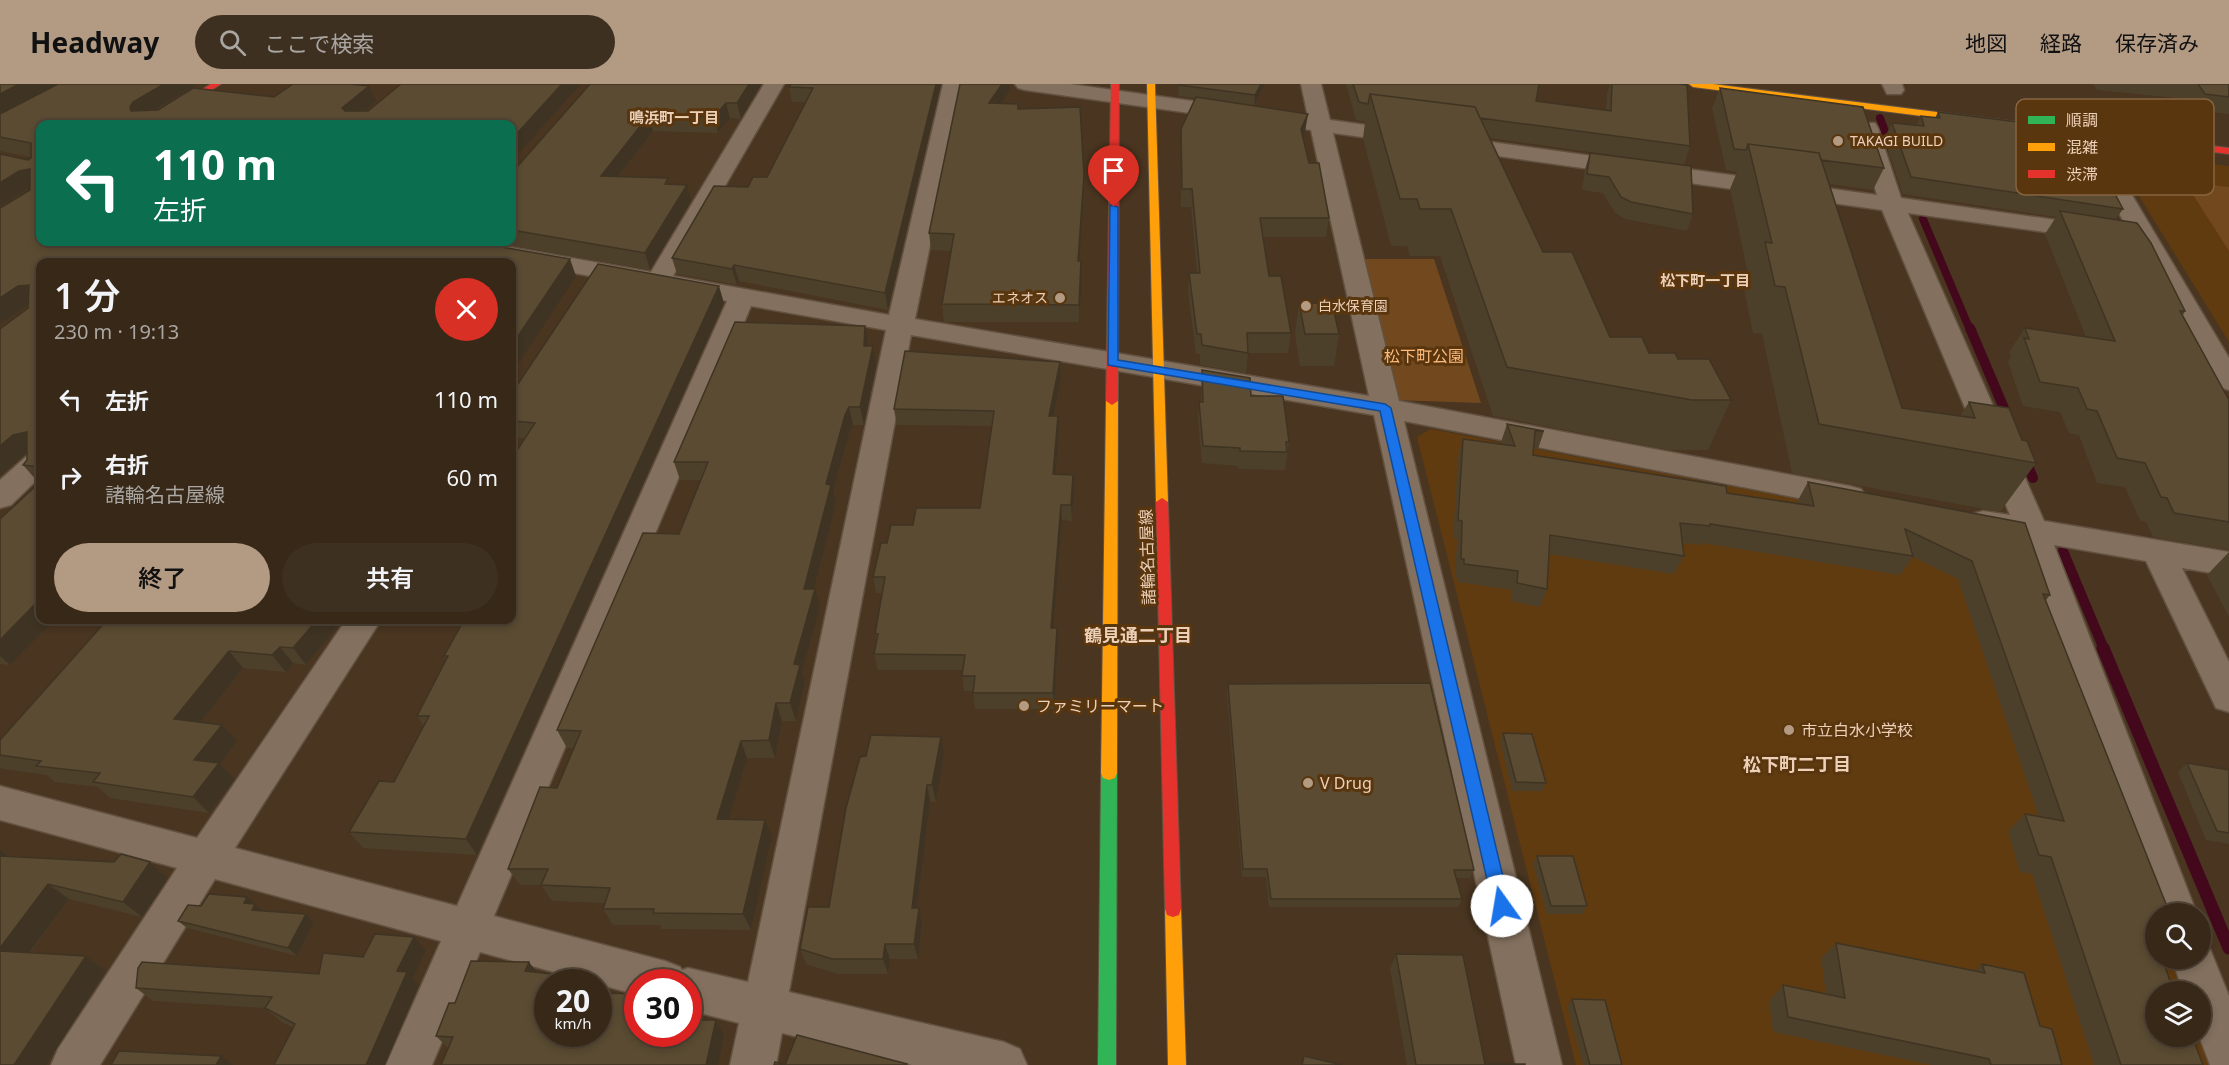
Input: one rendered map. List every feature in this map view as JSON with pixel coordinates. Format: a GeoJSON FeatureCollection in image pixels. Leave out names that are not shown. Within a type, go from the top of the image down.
{"type":"FeatureCollection","features":[{"type":"Feature","properties":{"kind":"main road"},"geometry":{"type":"LineString","coordinates":[[159,120],[218,84]]}},
{"type":"Feature","properties":{"kind":"main road"},"geometry":{"type":"LineString","coordinates":[[1693,84],[1876,90],[2016,120]]}},
{"type":"Feature","properties":{"kind":"main road","name":"諸輪名古屋線"},"geometry":{"type":"LineString","coordinates":[[1107,1065],[1115,90]]}},
{"type":"Feature","properties":{"kind":"main road","name":"諸輪名古屋線"},"geometry":{"type":"LineString","coordinates":[[1151,93],[1177,1065]]}},
{"type":"Feature","properties":{"kind":"main road"},"geometry":{"type":"LineString","coordinates":[[2214,149],[2229,151]]}},
{"type":"Feature","properties":{"kind":"street"},"geometry":{"type":"LineString","coordinates":[[658,279],[774,84]]}},
{"type":"Feature","properties":{"kind":"street"},"geometry":{"type":"LineString","coordinates":[[753,1065],[900,325],[953,84]]}},
{"type":"Feature","properties":{"kind":"street"},"geometry":{"type":"LineString","coordinates":[[1025,84],[1151,93],[1322,123],[2148,240]]}},
{"type":"Feature","properties":{"kind":"street"},"geometry":{"type":"LineString","coordinates":[[1311,84],[1322,123],[1385,408],[1539,1065]]}},
{"type":"Feature","properties":{"kind":"street"},"geometry":{"type":"LineString","coordinates":[[1876,90],[1891,202],[2033,532],[2172,903]]}},
{"type":"Feature","properties":{"kind":"street"},"geometry":{"type":"LineString","coordinates":[[2121,195],[2229,381]]}},
{"type":"Feature","properties":{"kind":"street"},"geometry":{"type":"LineString","coordinates":[[464,246],[510,258]]}},
{"type":"Feature","properties":{"kind":"street"},"geometry":{"type":"LineString","coordinates":[[516,260],[590,279],[658,279],[1112,363],[1385,408],[1880,502]]}},
{"type":"Feature","properties":{"kind":"street"},"geometry":{"type":"LineString","coordinates":[[409,1065],[743,295]]}},
{"type":"Feature","properties":{"kind":"street"},"geometry":{"type":"LineString","coordinates":[[0,497],[36,465]]}},
{"type":"Feature","properties":{"kind":"street"},"geometry":{"type":"LineString","coordinates":[[1950,516],[2229,564]]}},
{"type":"Feature","properties":{"kind":"street"},"geometry":{"type":"LineString","coordinates":[[2158,553],[2229,698]]}},
{"type":"Feature","properties":{"kind":"street"},"geometry":{"type":"LineString","coordinates":[[74,1065],[205,860],[361,624]]}},
{"type":"Feature","properties":{"kind":"street"},"geometry":{"type":"LineString","coordinates":[[0,803],[466,931],[624,971]]}},
{"type":"Feature","properties":{"kind":"street"},"geometry":{"type":"LineString","coordinates":[[2197,969],[2229,1056]]}},
{"type":"Feature","properties":{"kind":"street"},"geometry":{"type":"LineString","coordinates":[[702,992],[1004,1065]]}},
{"type":"Feature","properties":{"kind":"shaded area"},"geometry":{"type":"Polygon","coordinates":[[[2214,164],[2229,166],[2229,342],[2138,195],[2214,195],[2214,164]]]}},
{"type":"Feature","properties":{"kind":"shaded area","name":"市立白水小学校"},"geometry":{"type":"Polygon","coordinates":[[[1431,429],[2017,541],[2145,925],[2145,969],[2174,969],[2178,981],[2145,981],[2145,1047],[2202,1047],[2209,1065],[1576,1065],[1417,437],[1431,429]]]}},
{"type":"Feature","properties":{"kind":"green space"},"geometry":{"type":"Polygon","coordinates":[[[2214,185],[2229,187],[2229,251],[2193,195],[2214,195],[2214,185]]]}},
{"type":"Feature","properties":{"kind":"green space","name":"松下町公園"},"geometry":{"type":"Polygon","coordinates":[[[1363,259],[1434,259],[1481,403],[1394,400],[1363,259]]]}},
{"type":"Feature","properties":{"kind":"building"},"geometry":{"type":"Polygon","coordinates":[[[0,84],[19,84],[0,94],[0,84]]]}},
{"type":"Feature","properties":{"kind":"building"},"geometry":{"type":"Polygon","coordinates":[[[58,84],[164,84],[133,102],[130,107],[131,111],[158,110],[193,88],[274,97],[293,84],[349,84],[369,86],[342,108],[345,111],[368,111],[401,84],[562,84],[516,135],[516,120],[36,120],[36,246],[496,246],[570,259],[516,339],[516,258],[36,258],[36,467],[23,465],[27,460],[27,432],[13,435],[0,446],[0,329],[28,308],[29,285],[18,286],[0,298],[0,208],[30,190],[30,169],[19,171],[0,183],[0,154],[28,160],[31,158],[31,143],[0,137],[0,114],[58,84]]]}},
{"type":"Feature","properties":{"kind":"building"},"geometry":{"type":"Polygon","coordinates":[[[590,84],[749,84],[737,103],[726,103],[714,117],[649,115],[601,176],[668,178],[665,184],[687,185],[645,253],[516,231],[516,168],[590,84]]]}},
{"type":"Feature","properties":{"kind":"building"},"geometry":{"type":"Polygon","coordinates":[[[791,84],[936,84],[885,293],[734,265],[732,269],[672,258],[714,186],[748,187],[753,177],[767,177],[813,88],[789,87],[791,84]]]}},
{"type":"Feature","properties":{"kind":"building"},"geometry":{"type":"Polygon","coordinates":[[[960,84],[1002,84],[989,103],[1018,104],[1018,109],[1080,107],[1084,175],[1078,261],[1081,261],[1079,305],[942,304],[954,234],[929,233],[960,84]]]}},
{"type":"Feature","properties":{"kind":"building"},"geometry":{"type":"Polygon","coordinates":[[[1179,84],[1261,84],[1255,95],[1179,84]]]}},
{"type":"Feature","properties":{"kind":"building"},"geometry":{"type":"Polygon","coordinates":[[[1353,84],[1539,84],[1536,101],[1611,111],[1612,84],[1687,85],[1690,146],[1480,118],[1475,107],[1370,94],[1368,104],[1359,102],[1353,84]]]}},
{"type":"Feature","properties":{"kind":"building"},"geometry":{"type":"Polygon","coordinates":[[[2198,84],[2229,84],[2229,97],[2205,94],[2198,84]]]}},
{"type":"Feature","properties":{"kind":"building"},"geometry":{"type":"Polygon","coordinates":[[[1720,88],[1863,107],[1884,168],[1821,160],[1819,153],[1748,144],[1746,150],[1734,149],[1720,88]]]}},
{"type":"Feature","properties":{"kind":"building"},"geometry":{"type":"Polygon","coordinates":[[[1370,94],[1475,107],[1543,252],[1572,252],[1610,337],[1642,337],[1649,353],[1675,353],[1678,359],[1709,359],[1731,400],[1692,400],[1507,367],[1451,209],[1420,209],[1417,199],[1400,199],[1370,94]]]}},
{"type":"Feature","properties":{"kind":"building"},"geometry":{"type":"Polygon","coordinates":[[[1196,97],[1308,114],[1301,129],[1309,163],[1319,163],[1329,218],[1260,218],[1269,276],[1281,276],[1291,333],[1247,333],[1248,353],[1202,345],[1201,334],[1197,334],[1189,273],[1200,273],[1192,189],[1182,189],[1181,129],[1196,97]]]}},
{"type":"Feature","properties":{"kind":"building"},"geometry":{"type":"Polygon","coordinates":[[[1938,112],[2016,122],[2016,193],[1911,177],[1892,123],[1924,126],[1921,116],[1940,118],[1938,112]]]}},
{"type":"Feature","properties":{"kind":"building"},"geometry":{"type":"Polygon","coordinates":[[[1748,144],[1819,153],[1902,408],[1975,418],[1969,402],[2009,408],[2022,440],[2027,441],[2036,463],[1819,424],[1785,287],[1775,286],[1765,242],[1772,243],[1748,144]]]}},
{"type":"Feature","properties":{"kind":"building"},"geometry":{"type":"Polygon","coordinates":[[[1590,153],[1691,166],[1693,214],[1631,202],[1621,197],[1609,177],[1587,174],[1590,153]]]}},
{"type":"Feature","properties":{"kind":"building"},"geometry":{"type":"Polygon","coordinates":[[[2030,195],[2116,195],[2123,209],[2030,195]]]}},
{"type":"Feature","properties":{"kind":"building"},"geometry":{"type":"Polygon","coordinates":[[[2060,211],[2137,223],[2151,243],[2185,311],[2180,311],[2229,400],[2229,522],[2174,513],[2167,498],[2161,497],[2145,463],[2117,458],[2097,411],[2087,409],[2078,388],[2040,382],[2024,338],[2029,339],[2025,328],[2115,341],[2060,211]]]}},
{"type":"Feature","properties":{"kind":"building"},"geometry":{"type":"Polygon","coordinates":[[[598,264],[719,286],[466,839],[349,832],[379,781],[394,782],[429,716],[417,716],[448,656],[444,656],[462,624],[516,624],[516,452],[535,423],[516,421],[516,387],[598,264]]]}},
{"type":"Feature","properties":{"kind":"building"},"geometry":{"type":"Polygon","coordinates":[[[1299,303],[1332,303],[1339,334],[1305,334],[1299,303]]]}},
{"type":"Feature","properties":{"kind":"building"},"geometry":{"type":"Polygon","coordinates":[[[735,322],[865,326],[864,346],[873,346],[860,407],[849,407],[845,415],[826,484],[831,485],[804,589],[815,589],[794,664],[800,665],[790,703],[776,703],[769,740],[741,741],[717,819],[765,820],[743,914],[653,913],[654,909],[603,909],[610,888],[541,885],[548,869],[508,869],[540,787],[557,788],[581,731],[557,730],[643,533],[679,534],[708,462],[674,462],[735,322]]]}},
{"type":"Feature","properties":{"kind":"building"},"geometry":{"type":"Polygon","coordinates":[[[905,351],[1060,362],[1049,416],[1058,416],[1053,474],[1073,475],[1071,505],[1061,505],[1051,628],[1057,628],[1053,693],[973,693],[975,676],[962,676],[965,655],[874,654],[878,634],[875,634],[885,577],[873,577],[881,543],[887,543],[891,525],[913,525],[916,508],[980,508],[994,411],[894,409],[905,351]]]}},
{"type":"Feature","properties":{"kind":"building"},"geometry":{"type":"Polygon","coordinates":[[[1202,370],[1250,378],[1251,396],[1283,396],[1289,442],[1286,442],[1287,452],[1240,451],[1240,448],[1203,446],[1199,402],[1203,402],[1202,370]]]}},
{"type":"Feature","properties":{"kind":"building"},"geometry":{"type":"Polygon","coordinates":[[[1507,424],[1544,431],[1535,431],[1533,455],[1726,486],[1727,493],[1814,506],[1808,482],[2025,523],[2050,595],[2043,594],[2166,903],[2145,903],[2145,969],[2166,969],[2170,981],[2145,981],[2145,1047],[2196,1047],[2203,1065],[2121,1065],[2051,857],[2039,855],[2025,814],[2064,821],[1972,561],[1905,529],[1913,556],[1710,524],[1710,526],[1680,523],[1684,556],[1550,535],[1547,589],[1517,583],[1518,571],[1464,564],[1464,559],[1461,559],[1462,521],[1458,520],[1463,439],[1515,446],[1507,424]]]}},
{"type":"Feature","properties":{"kind":"building"},"geometry":{"type":"Polygon","coordinates":[[[36,486],[36,603],[0,640],[0,519],[36,486]]]}},
{"type":"Feature","properties":{"kind":"building"},"geometry":{"type":"Polygon","coordinates":[[[103,624],[314,624],[293,648],[280,647],[272,655],[229,651],[174,719],[222,725],[194,760],[219,763],[193,797],[93,782],[100,773],[36,766],[41,761],[0,755],[0,740],[103,624]]]}},
{"type":"Feature","properties":{"kind":"building"},"geometry":{"type":"Polygon","coordinates":[[[1430,683],[1474,870],[1454,870],[1462,899],[1271,899],[1267,869],[1243,869],[1228,684],[1430,683]]]}},
{"type":"Feature","properties":{"kind":"building"},"geometry":{"type":"Polygon","coordinates":[[[1503,733],[1532,734],[1546,783],[1516,782],[1503,733]]]}},
{"type":"Feature","properties":{"kind":"building"},"geometry":{"type":"Polygon","coordinates":[[[871,735],[941,737],[932,785],[927,785],[912,908],[919,908],[914,944],[885,944],[883,959],[832,959],[800,949],[808,907],[829,907],[846,808],[860,757],[866,756],[871,735]]]}},
{"type":"Feature","properties":{"kind":"building"},"geometry":{"type":"Polygon","coordinates":[[[2187,763],[2229,770],[2229,833],[2217,831],[2187,763]]]}},
{"type":"Feature","properties":{"kind":"building"},"geometry":{"type":"Polygon","coordinates":[[[121,854],[150,862],[123,902],[48,884],[0,948],[0,856],[114,862],[121,854]]]}},
{"type":"Feature","properties":{"kind":"building"},"geometry":{"type":"Polygon","coordinates":[[[1537,856],[1573,856],[1587,906],[1551,906],[1537,856]]]}},
{"type":"Feature","properties":{"kind":"building"},"geometry":{"type":"Polygon","coordinates":[[[209,894],[247,897],[244,903],[255,904],[252,910],[306,914],[288,948],[178,921],[188,905],[201,906],[209,894]]]}},
{"type":"Feature","properties":{"kind":"building"},"geometry":{"type":"Polygon","coordinates":[[[375,934],[414,937],[397,971],[407,972],[366,1065],[274,1065],[295,1024],[265,1008],[272,997],[136,988],[138,968],[142,962],[319,974],[323,953],[363,957],[375,934]]]}},
{"type":"Feature","properties":{"kind":"building"},"geometry":{"type":"Polygon","coordinates":[[[1836,943],[1985,973],[1982,964],[2024,973],[2040,1026],[2052,1029],[2062,1065],[1991,1065],[1989,1059],[1788,1017],[1783,985],[1845,998],[1836,943]]]}},
{"type":"Feature","properties":{"kind":"building"},"geometry":{"type":"Polygon","coordinates":[[[0,951],[86,956],[14,1065],[0,1065],[0,951]]]}},
{"type":"Feature","properties":{"kind":"building"},"geometry":{"type":"Polygon","coordinates":[[[1396,954],[1463,955],[1485,1064],[1525,1065],[1416,1065],[1396,954]]]}},
{"type":"Feature","properties":{"kind":"building"},"geometry":{"type":"Polygon","coordinates":[[[471,961],[529,962],[525,971],[534,972],[534,1047],[612,1047],[612,993],[624,994],[624,1047],[702,1047],[702,1020],[716,1020],[706,1065],[441,1065],[453,1037],[436,1036],[449,1003],[455,1003],[471,961]]]}},
{"type":"Feature","properties":{"kind":"building"},"geometry":{"type":"Polygon","coordinates":[[[1572,999],[1605,1000],[1622,1065],[1590,1065],[1572,999]]]}},
{"type":"Feature","properties":{"kind":"building"},"geometry":{"type":"Polygon","coordinates":[[[797,1035],[907,1064],[906,1065],[785,1065],[797,1035]]]}},
{"type":"Feature","properties":{"kind":"building"},"geometry":{"type":"Polygon","coordinates":[[[119,1051],[221,1056],[216,1065],[111,1065],[119,1051]]]}},
{"type":"Feature","properties":{"kind":"building"},"geometry":{"type":"Polygon","coordinates":[[[1304,1056],[1342,1065],[1302,1065],[1304,1056]]]}},
{"type":"Feature","properties":{"kind":"waterway"},"geometry":{"type":"LineString","coordinates":[[1880,118],[1891,148]]}},
{"type":"Feature","properties":{"kind":"waterway"},"geometry":{"type":"LineString","coordinates":[[1923,219],[1970,330]]}},
{"type":"Feature","properties":{"kind":"waterway"},"geometry":{"type":"LineString","coordinates":[[1970,328],[2009,420]]}},
{"type":"Feature","properties":{"kind":"waterway"},"geometry":{"type":"LineString","coordinates":[[2025,459],[2033,478]]}},
{"type":"Feature","properties":{"kind":"waterway"},"geometry":{"type":"LineString","coordinates":[[2063,551],[2104,649]]}},
{"type":"Feature","properties":{"kind":"waterway"},"geometry":{"type":"LineString","coordinates":[[2103,648],[2229,948]]}},
{"type":"Feature","properties":{"kind":"traffic: fast"},"geometry":{"type":"LineString","coordinates":[[1107,1065],[1109,773]]}},
{"type":"Feature","properties":{"kind":"traffic: slow"},"geometry":{"type":"LineString","coordinates":[[1151,84],[1162,502]]}},
{"type":"Feature","properties":{"kind":"traffic: slow"},"geometry":{"type":"LineString","coordinates":[[1693,84],[1969,119]]}},
{"type":"Feature","properties":{"kind":"traffic: slow"},"geometry":{"type":"LineString","coordinates":[[1109,773],[1112,401]]}},
{"type":"Feature","properties":{"kind":"traffic: slow"},"geometry":{"type":"LineString","coordinates":[[1173,909],[1177,1065]]}},
{"type":"Feature","properties":{"kind":"traffic: jam"},"geometry":{"type":"LineString","coordinates":[[158,120],[217,84]]}},
{"type":"Feature","properties":{"kind":"traffic: jam"},"geometry":{"type":"LineString","coordinates":[[1112,401],[1115,84]]}},
{"type":"Feature","properties":{"kind":"traffic: jam"},"geometry":{"type":"LineString","coordinates":[[1969,119],[2016,125]]}},
{"type":"Feature","properties":{"kind":"traffic: jam"},"geometry":{"type":"LineString","coordinates":[[2214,149],[2229,151]]}},
{"type":"Feature","properties":{"kind":"traffic: jam"},"geometry":{"type":"LineString","coordinates":[[1162,502],[1173,909]]}},
{"type":"Feature","properties":{"kind":"place","name":"TAKAGI BUILD"},"geometry":{"type":"Point","coordinates":[1838,141]}},
{"type":"Feature","properties":{"kind":"place","name":"エネオス"},"geometry":{"type":"Point","coordinates":[1060,298]}},
{"type":"Feature","properties":{"kind":"place","name":"白水保育園"},"geometry":{"type":"Point","coordinates":[1306,306]}},
{"type":"Feature","properties":{"kind":"place","name":"ファミリーマート"},"geometry":{"type":"Point","coordinates":[1024,706]}},
{"type":"Feature","properties":{"kind":"place","name":"市立白水小学校"},"geometry":{"type":"Point","coordinates":[1789,730]}},
{"type":"Feature","properties":{"kind":"place","name":"V Drug"},"geometry":{"type":"Point","coordinates":[1308,783]}},
{"type":"Feature","properties":{"kind":"district","name":"鳴浜町一丁目"},"geometry":{"type":"Point","coordinates":[674,118]}},
{"type":"Feature","properties":{"kind":"district","name":"松下町一丁目"},"geometry":{"type":"Point","coordinates":[1705,281]}},
{"type":"Feature","properties":{"kind":"district","name":"鶴見通二丁目"},"geometry":{"type":"Point","coordinates":[1138,636]}},
{"type":"Feature","properties":{"kind":"district","name":"松下町二丁目"},"geometry":{"type":"Point","coordinates":[1797,765]}},
{"type":"Feature","properties":{"kind":"route"},"geometry":{"type":"LineString","coordinates":[[1114,207],[1112,363],[1385,408],[1502,906]]}}]}
